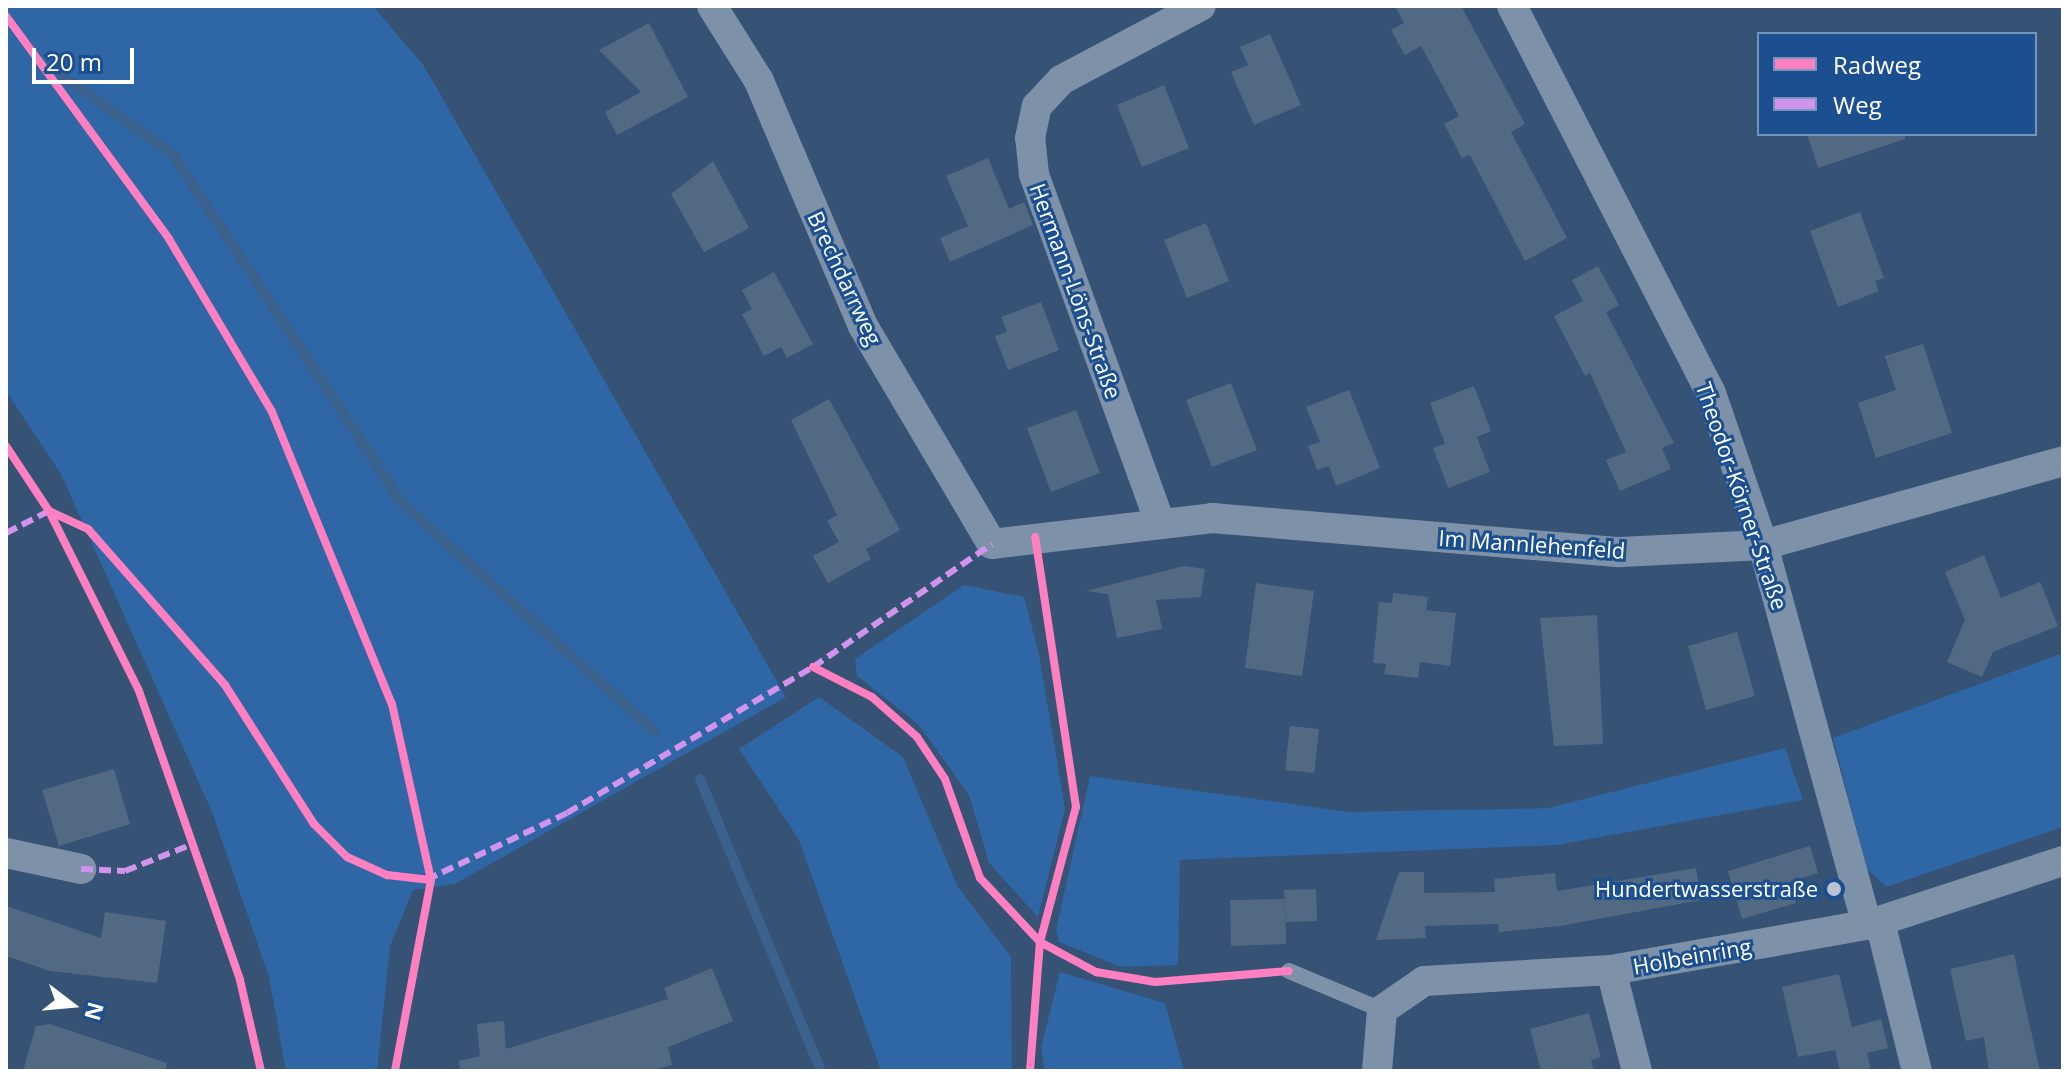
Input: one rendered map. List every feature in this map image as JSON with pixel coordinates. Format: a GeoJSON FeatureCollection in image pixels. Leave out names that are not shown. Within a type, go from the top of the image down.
{"type":"FeatureCollection","features":[{"type":"Feature","properties":{"kind":"street","name":"Brechdarrweg"},"geometry":{"type":"LineString","coordinates":[[712,6],[759,81],[863,326],[992,544]]}},
{"type":"Feature","properties":{"kind":"street","name":"Hermann-Löns-Straße"},"geometry":{"type":"LineString","coordinates":[[1159,520],[1034,174],[1030,138],[1037,106],[1061,80],[1201,6]]}},
{"type":"Feature","properties":{"kind":"street","name":"Theodor-Körner-Straße"},"geometry":{"type":"LineString","coordinates":[[1512,6],[1711,393],[1763,545],[1874,924]]}},
{"type":"Feature","properties":{"kind":"street","name":"Im Mannlehenfeld"},"geometry":{"type":"LineString","coordinates":[[992,544],[1159,520],[1620,552],[1763,545],[2063,461]]}},
{"type":"Feature","properties":{"kind":"street"},"geometry":{"type":"LineString","coordinates":[[6,853],[81,869]]}},
{"type":"Feature","properties":{"kind":"street","name":"Holbeinring"},"geometry":{"type":"LineString","coordinates":[[1382,1010],[1424,981],[1611,970],[1874,924],[2063,861]]}},
{"type":"Feature","properties":{"kind":"street"},"geometry":{"type":"LineString","coordinates":[[1874,924],[1917,1071]]}},
{"type":"Feature","properties":{"kind":"street"},"geometry":{"type":"LineString","coordinates":[[1611,970],[1637,1071]]}},
{"type":"Feature","properties":{"kind":"street"},"geometry":{"type":"LineString","coordinates":[[1377,1071],[1382,1010]]}},
{"type":"Feature","properties":{"kind":"lane"},"geometry":{"type":"LineString","coordinates":[[1289,971],[1382,1010]]}},
{"type":"Feature","properties":{"kind":"shaded area"},"geometry":{"type":"Polygon","coordinates":[[[6,6],[373,6],[424,66],[786,697],[455,884],[413,890],[390,946],[377,1071],[286,1071],[269,977],[212,812],[61,474],[6,391],[6,6]]]}},
{"type":"Feature","properties":{"kind":"shaded area"},"geometry":{"type":"Polygon","coordinates":[[[964,585],[1024,597],[1039,654],[1065,809],[1038,917],[989,863],[969,795],[918,724],[857,676],[855,659],[964,585]]]}},
{"type":"Feature","properties":{"kind":"shaded area"},"geometry":{"type":"Polygon","coordinates":[[[2063,653],[2063,827],[1886,887],[1867,869],[1833,738],[2063,653]]]}},
{"type":"Feature","properties":{"kind":"shaded area"},"geometry":{"type":"Polygon","coordinates":[[[819,697],[903,757],[958,887],[1011,957],[1012,1071],[881,1071],[799,840],[739,749],[819,697]]]}},
{"type":"Feature","properties":{"kind":"shaded area"},"geometry":{"type":"Polygon","coordinates":[[[1785,748],[1803,800],[1557,845],[1180,860],[1178,965],[1121,967],[1059,942],[1056,930],[1090,776],[1349,812],[1549,808],[1785,748]]]}},
{"type":"Feature","properties":{"kind":"shaded area"},"geometry":{"type":"Polygon","coordinates":[[[1060,972],[1165,1003],[1184,1071],[1045,1071],[1041,1048],[1060,972]]]}},
{"type":"Feature","properties":{"kind":"building"},"geometry":{"type":"Polygon","coordinates":[[[1395,6],[1461,6],[1525,124],[1511,132],[1567,238],[1525,261],[1470,155],[1462,158],[1444,124],[1459,116],[1421,46],[1405,55],[1391,30],[1404,23],[1395,6]]]}},
{"type":"Feature","properties":{"kind":"building"},"geometry":{"type":"Polygon","coordinates":[[[649,23],[688,97],[617,135],[605,112],[641,92],[599,50],[649,23]]]}},
{"type":"Feature","properties":{"kind":"building"},"geometry":{"type":"Polygon","coordinates":[[[1270,34],[1301,105],[1254,125],[1231,72],[1248,65],[1240,47],[1270,34]]]}},
{"type":"Feature","properties":{"kind":"building"},"geometry":{"type":"Polygon","coordinates":[[[1164,85],[1189,148],[1142,167],[1117,105],[1164,85]]]}},
{"type":"Feature","properties":{"kind":"building"},"geometry":{"type":"Polygon","coordinates":[[[1808,136],[1905,136],[1905,139],[1818,168],[1808,136]]]}},
{"type":"Feature","properties":{"kind":"building"},"geometry":{"type":"Polygon","coordinates":[[[988,158],[1009,209],[1024,202],[1033,225],[950,262],[940,238],[968,226],[946,176],[988,158]]]}},
{"type":"Feature","properties":{"kind":"building"},"geometry":{"type":"Polygon","coordinates":[[[713,161],[749,228],[704,252],[671,194],[713,161]]]}},
{"type":"Feature","properties":{"kind":"building"},"geometry":{"type":"Polygon","coordinates":[[[1860,212],[1884,278],[1875,281],[1879,291],[1838,307],[1810,231],[1860,212]]]}},
{"type":"Feature","properties":{"kind":"building"},"geometry":{"type":"Polygon","coordinates":[[[1206,223],[1229,281],[1187,298],[1164,240],[1206,223]]]}},
{"type":"Feature","properties":{"kind":"building"},"geometry":{"type":"Polygon","coordinates":[[[1598,266],[1619,305],[1606,312],[1674,443],[1662,448],[1671,469],[1620,491],[1606,460],[1626,452],[1590,373],[1585,376],[1554,316],[1583,301],[1572,280],[1598,266]]]}},
{"type":"Feature","properties":{"kind":"building"},"geometry":{"type":"Polygon","coordinates":[[[774,272],[813,344],[787,358],[781,347],[764,356],[742,314],[752,309],[742,290],[774,272]]]}},
{"type":"Feature","properties":{"kind":"building"},"geometry":{"type":"Polygon","coordinates":[[[1041,302],[1059,350],[1008,370],[995,336],[1007,332],[1001,317],[1041,302]]]}},
{"type":"Feature","properties":{"kind":"building"},"geometry":{"type":"Polygon","coordinates":[[[1923,344],[1952,433],[1876,458],[1858,403],[1896,390],[1885,356],[1923,344]]]}},
{"type":"Feature","properties":{"kind":"building"},"geometry":{"type":"Polygon","coordinates":[[[1231,383],[1257,450],[1212,467],[1186,400],[1231,383]]]}},
{"type":"Feature","properties":{"kind":"building"},"geometry":{"type":"Polygon","coordinates":[[[1474,386],[1491,431],[1477,437],[1490,472],[1448,488],[1433,448],[1445,444],[1430,403],[1474,386]]]}},
{"type":"Feature","properties":{"kind":"building"},"geometry":{"type":"Polygon","coordinates":[[[1349,390],[1380,468],[1336,486],[1329,466],[1317,470],[1308,446],[1320,442],[1306,407],[1349,390]]]}},
{"type":"Feature","properties":{"kind":"building"},"geometry":{"type":"Polygon","coordinates":[[[829,399],[900,530],[866,549],[871,559],[828,583],[813,556],[839,542],[827,521],[837,515],[791,420],[829,399]]]}},
{"type":"Feature","properties":{"kind":"building"},"geometry":{"type":"Polygon","coordinates":[[[1076,410],[1100,473],[1051,492],[1027,428],[1076,410]]]}},
{"type":"Feature","properties":{"kind":"building"},"geometry":{"type":"Polygon","coordinates":[[[1984,555],[2001,598],[2040,582],[2058,626],[1993,652],[1982,677],[1947,662],[1965,620],[1945,572],[1984,555]]]}},
{"type":"Feature","properties":{"kind":"building"},"geometry":{"type":"Polygon","coordinates":[[[1184,566],[1205,569],[1201,597],[1156,600],[1162,629],[1117,638],[1108,594],[1086,591],[1184,566]]]}},
{"type":"Feature","properties":{"kind":"building"},"geometry":{"type":"Polygon","coordinates":[[[1256,583],[1314,591],[1302,676],[1245,668],[1256,583]]]}},
{"type":"Feature","properties":{"kind":"building"},"geometry":{"type":"Polygon","coordinates":[[[1393,593],[1428,597],[1426,610],[1456,613],[1450,666],[1420,662],[1418,678],[1384,674],[1386,664],[1373,663],[1379,602],[1392,603],[1393,593]]]}},
{"type":"Feature","properties":{"kind":"building"},"geometry":{"type":"Polygon","coordinates":[[[1597,615],[1603,744],[1554,746],[1540,618],[1597,615]]]}},
{"type":"Feature","properties":{"kind":"building"},"geometry":{"type":"Polygon","coordinates":[[[1737,632],[1755,696],[1706,710],[1688,646],[1737,632]]]}},
{"type":"Feature","properties":{"kind":"building"},"geometry":{"type":"Polygon","coordinates":[[[1290,726],[1319,729],[1314,773],[1285,770],[1290,726]]]}},
{"type":"Feature","properties":{"kind":"building"},"geometry":{"type":"Polygon","coordinates":[[[114,769],[130,824],[59,846],[42,790],[114,769]]]}},
{"type":"Feature","properties":{"kind":"building"},"geometry":{"type":"Polygon","coordinates":[[[1810,846],[1818,873],[1789,882],[1796,903],[1742,919],[1728,871],[1810,846]]]}},
{"type":"Feature","properties":{"kind":"building"},"geometry":{"type":"Polygon","coordinates":[[[1696,868],[1701,900],[1560,926],[1499,932],[1498,924],[1425,926],[1426,938],[1376,940],[1399,872],[1424,872],[1424,893],[1495,892],[1494,879],[1555,873],[1557,891],[1696,868]]]}},
{"type":"Feature","properties":{"kind":"building"},"geometry":{"type":"Polygon","coordinates":[[[1316,889],[1317,921],[1286,922],[1284,890],[1316,889]]]}},
{"type":"Feature","properties":{"kind":"building"},"geometry":{"type":"Polygon","coordinates":[[[1285,899],[1286,944],[1231,946],[1230,900],[1285,899]]]}},
{"type":"Feature","properties":{"kind":"building"},"geometry":{"type":"Polygon","coordinates":[[[6,906],[101,938],[105,912],[166,921],[157,983],[50,971],[6,956],[6,906]]]}},
{"type":"Feature","properties":{"kind":"building"},"geometry":{"type":"Polygon","coordinates":[[[2014,954],[2040,1071],[1989,1071],[1984,1037],[1966,1041],[1950,969],[2014,954]]]}},
{"type":"Feature","properties":{"kind":"building"},"geometry":{"type":"Polygon","coordinates":[[[712,968],[733,1021],[668,1047],[672,1065],[648,1071],[460,1071],[459,1061],[480,1056],[477,1024],[504,1021],[506,1049],[668,999],[664,988],[712,968]]]}},
{"type":"Feature","properties":{"kind":"building"},"geometry":{"type":"Polygon","coordinates":[[[1839,974],[1852,1027],[1881,1019],[1888,1048],[1867,1053],[1871,1071],[1840,1071],[1835,1050],[1798,1057],[1782,987],[1839,974]]]}},
{"type":"Feature","properties":{"kind":"building"},"geometry":{"type":"Polygon","coordinates":[[[1589,1013],[1601,1057],[1591,1060],[1594,1071],[1541,1071],[1530,1029],[1589,1013]]]}},
{"type":"Feature","properties":{"kind":"building"},"geometry":{"type":"Polygon","coordinates":[[[50,1024],[167,1063],[166,1071],[23,1071],[36,1026],[50,1024]]]}},
{"type":"Feature","properties":{"kind":"waterway"},"geometry":{"type":"LineString","coordinates":[[63,77],[172,153],[402,503],[654,731]]}},
{"type":"Feature","properties":{"kind":"waterway"},"geometry":{"type":"LineString","coordinates":[[700,779],[821,1071]]}},
{"type":"Feature","properties":{"kind":"marked path"},"geometry":{"type":"LineString","coordinates":[[6,533],[49,511]]}},
{"type":"Feature","properties":{"kind":"marked path"},"geometry":{"type":"LineString","coordinates":[[426,880],[567,813],[813,667],[992,544]]}},
{"type":"Feature","properties":{"kind":"marked path"},"geometry":{"type":"LineString","coordinates":[[81,869],[125,871],[193,844]]}},
{"type":"Feature","properties":{"kind":"cycle path"},"geometry":{"type":"LineString","coordinates":[[6,16],[169,239],[272,412],[392,704],[431,880],[395,1071]]}},
{"type":"Feature","properties":{"kind":"cycle path"},"geometry":{"type":"LineString","coordinates":[[6,446],[49,511],[139,691],[240,980],[261,1071]]}},
{"type":"Feature","properties":{"kind":"cycle path"},"geometry":{"type":"LineString","coordinates":[[49,511],[88,529],[225,685],[314,824],[347,857],[387,875],[431,880]]}},
{"type":"Feature","properties":{"kind":"cycle path"},"geometry":{"type":"LineString","coordinates":[[1030,1071],[1040,942],[1076,807],[1035,537]]}},
{"type":"Feature","properties":{"kind":"cycle path"},"geometry":{"type":"LineString","coordinates":[[813,667],[872,697],[917,737],[945,779],[980,878],[1040,942],[1096,972],[1155,982],[1289,971]]}},
{"type":"Feature","properties":{"kind":"place","name":"Hundertwasserstraße"},"geometry":{"type":"Point","coordinates":[1834,889]}}]}
